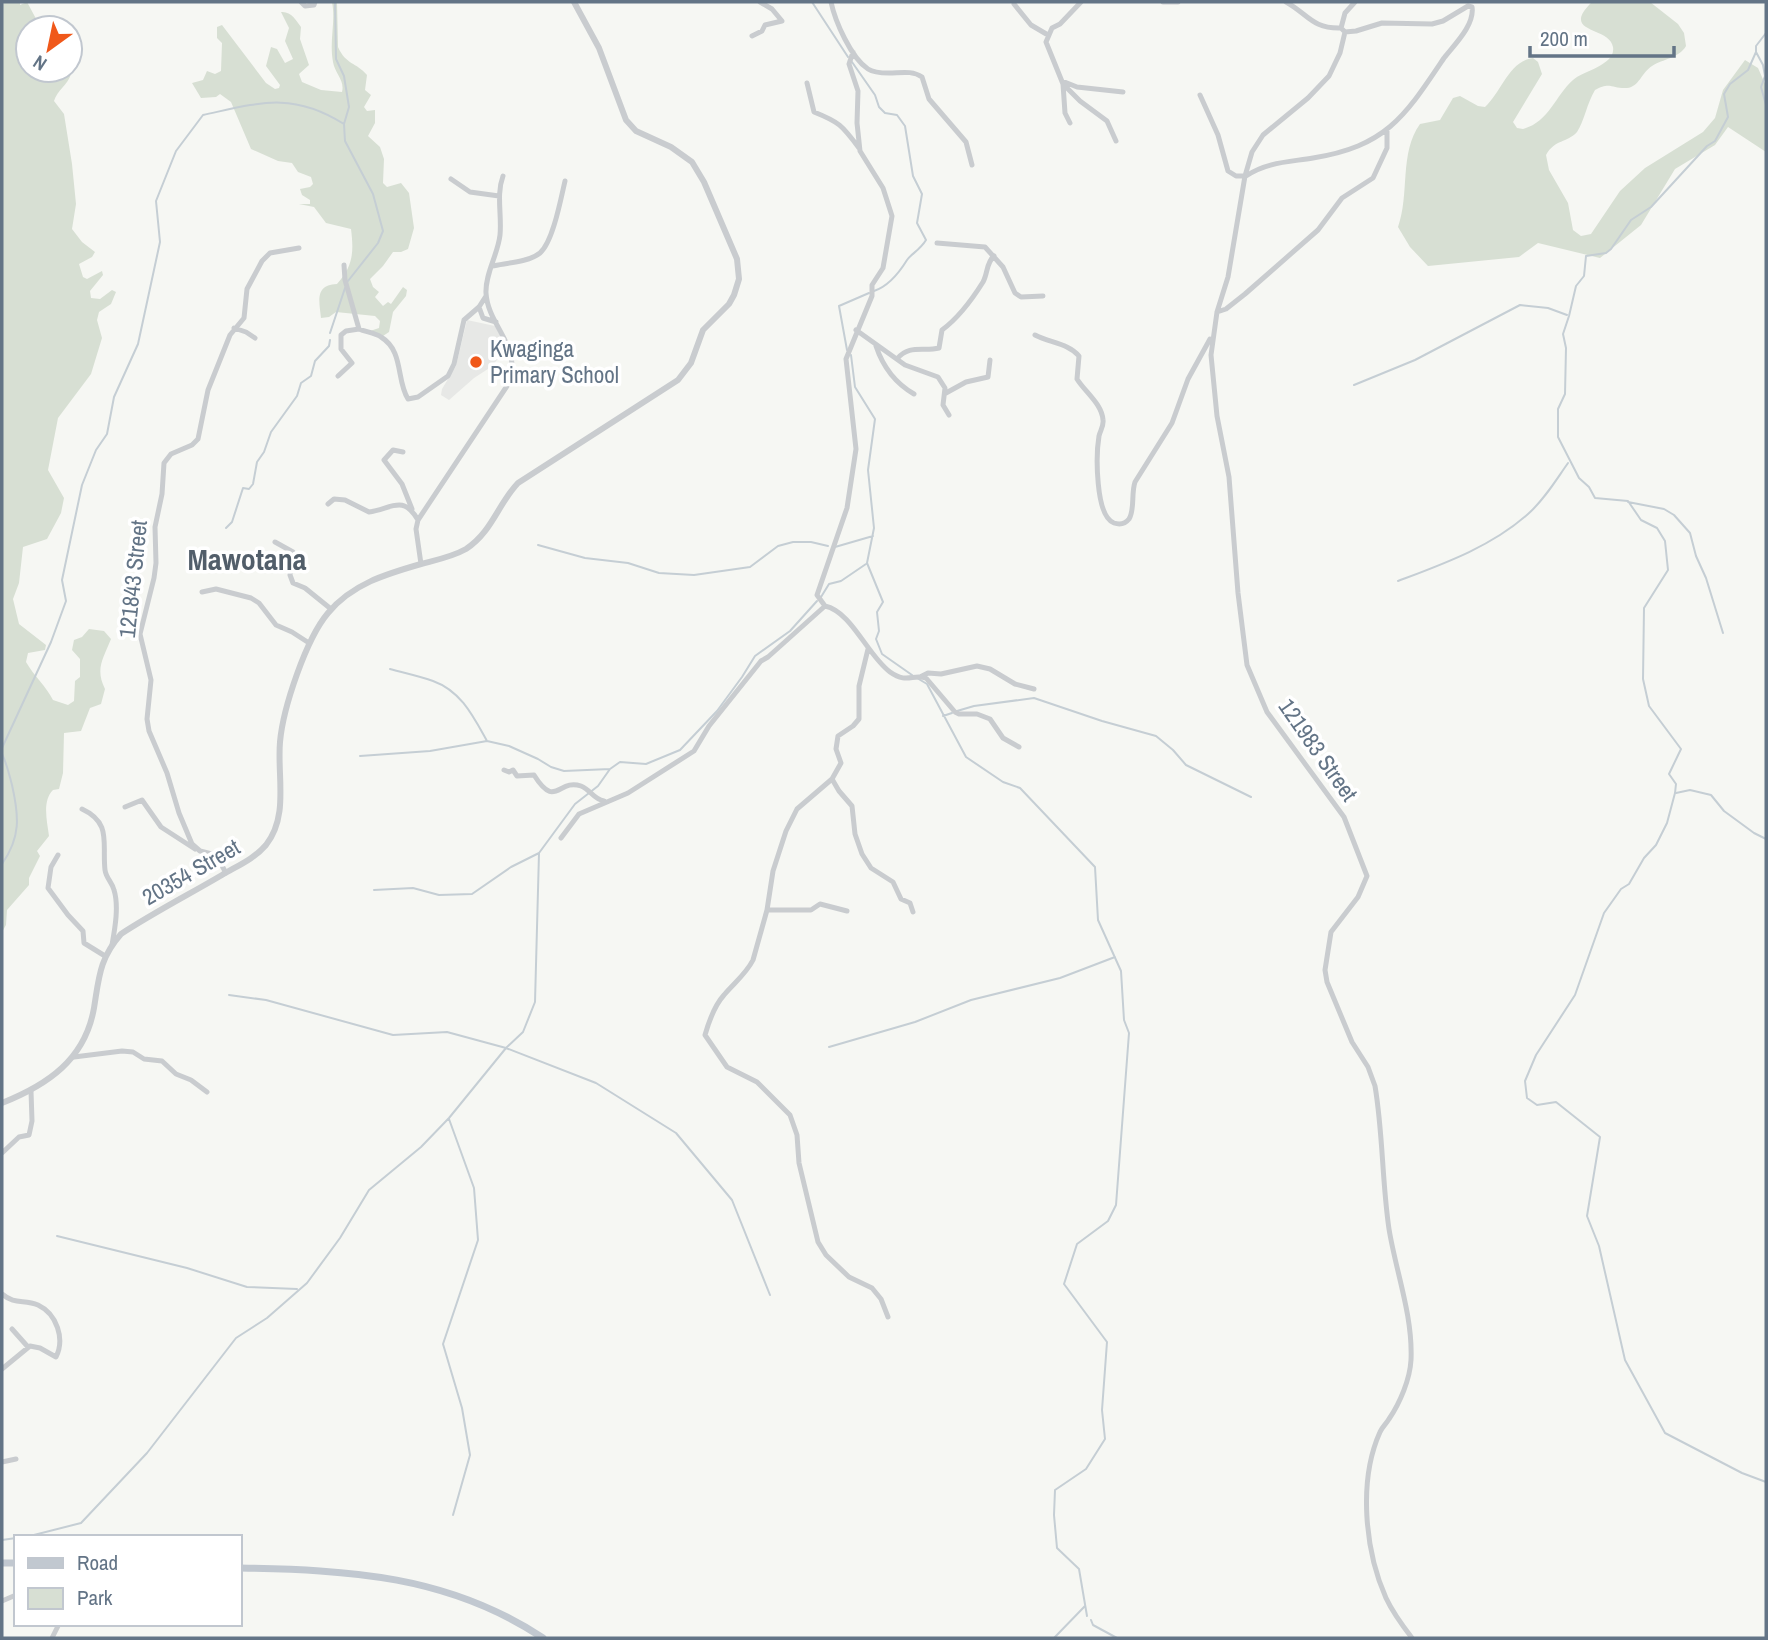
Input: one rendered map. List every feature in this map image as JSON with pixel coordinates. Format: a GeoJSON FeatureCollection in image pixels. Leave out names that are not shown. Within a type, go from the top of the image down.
{"type":"FeatureCollection","features":[{"type":"Feature","properties":{"kind":"main road"},"geometry":{"type":"LineString","coordinates":[[242,1568],[352,1572],[408,1581],[464,1598],[543,1638]]}},
{"type":"Feature","properties":{"kind":"street"},"geometry":{"type":"LineString","coordinates":[[301,2],[309,6],[315,2]]}},
{"type":"Feature","properties":{"kind":"street","name":"20354 Street"},"geometry":{"type":"LineString","coordinates":[[2,1103],[49,1080],[74,1057],[91,1022],[105,956],[112,945],[132,927],[262,850],[277,826],[280,809],[280,749],[283,726],[309,643],[331,609],[370,581],[466,549],[489,528],[510,492],[522,480],[678,380],[691,363],[702,330],[731,301],[738,285],[736,256],[699,172],[680,153],[643,135],[626,120],[599,48],[574,2]]}},
{"type":"Feature","properties":{"kind":"street"},"geometry":{"type":"LineString","coordinates":[[752,36],[762,32],[765,25],[782,22],[772,9],[760,2]]}},
{"type":"Feature","properties":{"kind":"street"},"geometry":{"type":"LineString","coordinates":[[831,2],[834,15],[853,54],[861,64],[872,72],[914,73],[922,77],[929,99],[966,142],[972,165]]}},
{"type":"Feature","properties":{"kind":"street"},"geometry":{"type":"LineString","coordinates":[[1081,2],[1060,24],[1052,28],[1046,45],[1063,83],[1080,102],[1108,121],[1116,141]]}},
{"type":"Feature","properties":{"kind":"street"},"geometry":{"type":"LineString","coordinates":[[1163,2],[1178,2]]}},
{"type":"Feature","properties":{"kind":"street"},"geometry":{"type":"LineString","coordinates":[[1200,94],[1219,135],[1228,171],[1236,176],[1245,176],[1266,165],[1348,152],[1373,141],[1387,131],[1415,102],[1464,31],[1473,12],[1470,4],[1443,21],[1432,24],[1389,22],[1352,32],[1317,25],[1286,2]]}},
{"type":"Feature","properties":{"kind":"street","name":"121983 Street"},"geometry":{"type":"LineString","coordinates":[[1355,2],[1345,13],[1340,53],[1329,76],[1308,99],[1258,140],[1252,152],[1245,176],[1228,277],[1212,336],[1212,365],[1217,416],[1229,477],[1238,603],[1247,665],[1267,712],[1344,817],[1367,876],[1358,898],[1331,932],[1325,970],[1327,982],[1352,1042],[1368,1067],[1374,1086],[1388,1217],[1408,1322],[1411,1351],[1408,1375],[1395,1407],[1376,1441],[1366,1506],[1371,1545],[1381,1583],[1398,1620],[1412,1638]]}},
{"type":"Feature","properties":{"kind":"street"},"geometry":{"type":"LineString","coordinates":[[1014,4],[1031,25],[1048,35]]}},
{"type":"Feature","properties":{"kind":"street"},"geometry":{"type":"LineString","coordinates":[[853,54],[849,64],[858,91],[860,151]]}},
{"type":"Feature","properties":{"kind":"street"},"geometry":{"type":"LineString","coordinates":[[561,838],[579,814],[638,787],[694,751],[709,726],[761,661],[768,657],[821,601],[820,581],[847,508],[856,449],[849,353],[856,330],[872,296],[872,285],[883,268],[892,216],[883,188],[860,151],[839,124],[828,116],[814,112],[807,83]]}},
{"type":"Feature","properties":{"kind":"street"},"geometry":{"type":"LineString","coordinates":[[1063,83],[1123,92]]}},
{"type":"Feature","properties":{"kind":"street"},"geometry":{"type":"LineString","coordinates":[[1063,83],[1065,113],[1070,123]]}},
{"type":"Feature","properties":{"kind":"street"},"geometry":{"type":"LineString","coordinates":[[1217,312],[1226,309],[1245,294],[1318,230],[1342,198],[1362,188],[1373,178],[1387,148],[1387,131]]}},
{"type":"Feature","properties":{"kind":"street"},"geometry":{"type":"LineString","coordinates":[[338,376],[352,363],[341,349],[341,335],[346,331],[359,329],[380,336],[387,343],[398,360],[406,398],[414,398],[448,376],[454,364],[464,320],[479,307],[486,296],[500,234],[499,196],[503,176]]}},
{"type":"Feature","properties":{"kind":"street"},"geometry":{"type":"LineString","coordinates":[[451,179],[470,192],[499,196]]}},
{"type":"Feature","properties":{"kind":"street"},"geometry":{"type":"LineString","coordinates":[[492,266],[541,252],[554,225],[565,181]]}},
{"type":"Feature","properties":{"kind":"street"},"geometry":{"type":"LineString","coordinates":[[937,243],[982,246],[995,256],[1003,267],[1015,293],[1021,296],[1043,296]]}},
{"type":"Feature","properties":{"kind":"street"},"geometry":{"type":"LineString","coordinates":[[255,338],[234,328],[244,318],[249,285],[267,256],[281,250],[299,248]]}},
{"type":"Feature","properties":{"kind":"street"},"geometry":{"type":"LineString","coordinates":[[897,359],[901,354],[915,348],[939,348],[942,330],[958,317],[982,283],[990,260],[995,256]]}},
{"type":"Feature","properties":{"kind":"street"},"geometry":{"type":"LineString","coordinates":[[344,265],[344,277],[359,329]]}},
{"type":"Feature","properties":{"kind":"street"},"geometry":{"type":"LineString","coordinates":[[421,564],[416,529],[418,520],[510,379],[510,351],[486,296]]}},
{"type":"Feature","properties":{"kind":"street"},"geometry":{"type":"LineString","coordinates":[[479,307],[483,318],[496,322]]}},
{"type":"Feature","properties":{"kind":"street","name":"121843 Street"},"geometry":{"type":"LineString","coordinates":[[226,873],[216,855],[198,850],[192,844],[149,731],[147,719],[150,680],[140,634],[155,570],[155,527],[162,494],[164,463],[171,454],[197,440],[207,394],[234,328]]}},
{"type":"Feature","properties":{"kind":"street"},"geometry":{"type":"LineString","coordinates":[[856,330],[897,359],[938,377],[945,388],[943,405],[949,415]]}},
{"type":"Feature","properties":{"kind":"street"},"geometry":{"type":"LineString","coordinates":[[1035,335],[1048,342],[1069,346],[1079,356],[1078,381],[1096,403],[1103,421],[1097,460],[1104,514],[1111,522],[1121,524],[1131,516],[1133,486],[1168,431],[1188,379],[1212,336]]}},
{"type":"Feature","properties":{"kind":"street"},"geometry":{"type":"LineString","coordinates":[[876,345],[881,360],[892,376],[903,388],[914,394]]}},
{"type":"Feature","properties":{"kind":"street"},"geometry":{"type":"LineString","coordinates":[[945,394],[966,382],[988,377],[990,360]]}},
{"type":"Feature","properties":{"kind":"street"},"geometry":{"type":"LineString","coordinates":[[403,452],[393,450],[384,460],[402,484],[418,520]]}},
{"type":"Feature","properties":{"kind":"street"},"geometry":{"type":"LineString","coordinates":[[328,504],[334,499],[341,499],[369,512],[398,504],[413,512]]}},
{"type":"Feature","properties":{"kind":"street"},"geometry":{"type":"LineString","coordinates":[[275,542],[293,552],[290,575],[293,583],[303,587],[331,609]]}},
{"type":"Feature","properties":{"kind":"street"},"geometry":{"type":"LineString","coordinates":[[202,592],[216,589],[251,598],[259,603],[276,625],[309,643]]}},
{"type":"Feature","properties":{"kind":"street"},"geometry":{"type":"LineString","coordinates":[[821,601],[839,612],[867,649],[888,670],[905,679],[930,681],[955,712],[987,717],[1003,738],[1019,747]]}},
{"type":"Feature","properties":{"kind":"street"},"geometry":{"type":"LineString","coordinates":[[867,649],[859,686],[860,716],[853,726],[838,736],[836,749],[841,764],[832,779],[808,798],[791,820],[781,843],[751,965],[722,998],[710,1019],[705,1035],[727,1067],[757,1082],[790,1115],[797,1135],[799,1163],[818,1242],[826,1255],[849,1276],[872,1288],[881,1299],[888,1317]]}},
{"type":"Feature","properties":{"kind":"street"},"geometry":{"type":"LineString","coordinates":[[918,678],[928,673],[941,674],[976,666],[990,669],[1015,684],[1034,689]]}},
{"type":"Feature","properties":{"kind":"street"},"geometry":{"type":"LineString","coordinates":[[504,770],[513,770],[517,776],[534,775],[544,790],[549,792],[569,786],[581,786],[598,800],[607,802]]}},
{"type":"Feature","properties":{"kind":"street"},"geometry":{"type":"LineString","coordinates":[[832,779],[852,806],[855,834],[866,861],[874,870],[893,882],[901,899],[910,903],[913,912]]}},
{"type":"Feature","properties":{"kind":"street"},"geometry":{"type":"LineString","coordinates":[[125,807],[142,800],[161,827],[198,850]]}},
{"type":"Feature","properties":{"kind":"street"},"geometry":{"type":"LineString","coordinates":[[82,809],[99,820],[105,837],[106,874],[115,894],[112,945]]}},
{"type":"Feature","properties":{"kind":"street"},"geometry":{"type":"LineString","coordinates":[[58,855],[51,867],[48,888],[83,930],[84,943],[105,956]]}},
{"type":"Feature","properties":{"kind":"street"},"geometry":{"type":"LineString","coordinates":[[766,910],[811,911],[820,904],[847,911]]}},
{"type":"Feature","properties":{"kind":"street"},"geometry":{"type":"LineString","coordinates":[[74,1057],[133,1052],[144,1059],[162,1062],[206,1092]]}},
{"type":"Feature","properties":{"kind":"street"},"geometry":{"type":"LineString","coordinates":[[2,1153],[19,1137],[29,1135],[32,1121],[31,1091]]}},
{"type":"Feature","properties":{"kind":"street"},"geometry":{"type":"LineString","coordinates":[[2,1294],[15,1302],[38,1306],[54,1320],[61,1338],[59,1352],[55,1357],[40,1348],[28,1347],[12,1329]]}},
{"type":"Feature","properties":{"kind":"street"},"geometry":{"type":"LineString","coordinates":[[2,1368],[28,1347]]}},
{"type":"Feature","properties":{"kind":"street"},"geometry":{"type":"LineString","coordinates":[[2,1462],[16,1459]]}},
{"type":"Feature","properties":{"kind":"shaded area","name":"Kwaginga Primary School"},"geometry":{"type":"Polygon","coordinates":[[[467,320],[495,326],[507,348],[491,367],[449,400],[441,395],[442,389],[456,366],[467,320]]]}},
{"type":"Feature","properties":{"kind":"green space"},"geometry":{"type":"Polygon","coordinates":[[[4,2],[20,2],[20,5],[27,2],[33,14],[14,14],[14,84],[65,84],[54,101],[64,114],[72,164],[76,204],[72,229],[82,242],[95,252],[92,257],[79,264],[83,277],[87,279],[102,271],[103,275],[90,291],[91,298],[100,299],[112,290],[116,292],[111,304],[99,312],[97,320],[102,338],[91,374],[58,418],[48,470],[64,498],[61,513],[47,539],[23,547],[19,583],[13,599],[19,624],[46,645],[45,650],[28,653],[26,662],[53,700],[68,705],[74,701],[75,681],[80,677],[80,659],[72,650],[74,640],[82,637],[89,629],[104,631],[111,639],[100,670],[105,689],[101,704],[90,708],[81,731],[64,733],[63,773],[59,789],[53,790],[46,805],[49,836],[37,851],[40,856],[29,878],[29,885],[7,910],[6,925],[2,932],[4,2]]]}},
{"type":"Feature","properties":{"kind":"green space"},"geometry":{"type":"Polygon","coordinates":[[[332,2],[337,2],[338,47],[344,57],[367,75],[365,90],[371,95],[364,107],[367,111],[375,110],[375,123],[368,136],[380,147],[384,159],[383,183],[387,187],[401,183],[409,193],[414,228],[408,249],[393,252],[370,279],[379,292],[375,297],[383,306],[388,302],[391,304],[403,287],[407,290],[406,296],[393,312],[389,332],[383,336],[370,331],[379,328],[380,321],[375,316],[336,312],[321,318],[319,300],[322,290],[337,284],[349,265],[352,252],[351,229],[326,223],[314,207],[299,204],[310,204],[310,200],[302,195],[300,189],[313,184],[311,177],[298,172],[292,163],[278,161],[251,149],[231,102],[220,94],[216,97],[201,98],[192,83],[203,80],[207,71],[215,74],[221,71],[222,43],[217,38],[217,27],[222,25],[266,83],[275,89],[279,88],[280,85],[266,66],[271,47],[277,49],[285,63],[293,59],[285,41],[289,28],[281,12],[285,12],[293,16],[301,27],[300,39],[309,65],[299,74],[302,82],[321,90],[342,92],[332,54],[332,2]]]}},
{"type":"Feature","properties":{"kind":"green space"},"geometry":{"type":"Polygon","coordinates":[[[1592,2],[1650,2],[1678,24],[1684,33],[1686,46],[1675,56],[1652,66],[1631,87],[1608,86],[1595,90],[1577,132],[1553,146],[1546,155],[1549,170],[1568,203],[1573,230],[1581,236],[1591,234],[1620,191],[1645,168],[1703,132],[1715,118],[1723,90],[1745,60],[1758,68],[1766,86],[1766,152],[1728,127],[1715,145],[1675,169],[1641,225],[1600,258],[1538,243],[1519,257],[1428,266],[1410,247],[1398,227],[1404,201],[1409,148],[1420,124],[1440,120],[1453,98],[1460,96],[1485,107],[1511,71],[1525,60],[1533,58],[1538,62],[1542,74],[1513,122],[1517,128],[1532,126],[1546,115],[1573,80],[1604,63],[1613,53],[1610,40],[1583,25],[1583,12],[1592,2]]]}},
{"type":"Feature","properties":{"kind":"waterway"},"geometry":{"type":"LineString","coordinates":[[335,2],[336,59],[344,76],[349,107],[344,124],[345,141],[373,194],[383,231],[378,243],[348,281]]}},
{"type":"Feature","properties":{"kind":"waterway"},"geometry":{"type":"LineString","coordinates":[[812,2],[848,57]]}},
{"type":"Feature","properties":{"kind":"waterway"},"geometry":{"type":"LineString","coordinates":[[1766,33],[1756,46],[1765,76],[1761,87],[1766,105]]}},
{"type":"Feature","properties":{"kind":"waterway"},"geometry":{"type":"LineString","coordinates":[[1756,52],[1748,70],[1730,84],[1724,94],[1728,117],[1715,141],[1707,146],[1651,207],[1631,220],[1611,249],[1606,253],[1586,256],[1584,276],[1576,286],[1563,334],[1566,348],[1565,394],[1558,409],[1558,437],[1579,478],[1589,487],[1595,498],[1628,501],[1641,520],[1657,528],[1665,541],[1668,570],[1644,608],[1643,679],[1649,706],[1681,749],[1669,774],[1676,784],[1667,823],[1656,845],[1644,858],[1629,884],[1621,889],[1604,913],[1575,995],[1536,1055],[1525,1081],[1527,1098],[1537,1105],[1556,1102],[1600,1137],[1587,1216],[1599,1246],[1625,1360],[1665,1433],[1742,1473],[1766,1482]]}},
{"type":"Feature","properties":{"kind":"waterway"},"geometry":{"type":"LineString","coordinates":[[852,62],[875,95],[879,107],[885,113],[897,115],[905,126],[913,176],[922,194],[917,223],[926,240],[893,278],[874,291]]}},
{"type":"Feature","properties":{"kind":"waterway"},"geometry":{"type":"LineString","coordinates":[[2,748],[51,642],[66,601],[62,580],[82,485],[96,450],[107,434],[114,397],[138,344],[160,242],[156,201],[176,151],[203,115],[258,104],[291,103],[308,107],[344,124]]}},
{"type":"Feature","properties":{"kind":"waterway"},"geometry":{"type":"LineString","coordinates":[[330,333],[345,288]]}},
{"type":"Feature","properties":{"kind":"waterway"},"geometry":{"type":"LineString","coordinates":[[847,350],[839,306],[869,293]]}},
{"type":"Feature","properties":{"kind":"waterway"},"geometry":{"type":"LineString","coordinates":[[1354,385],[1415,360],[1520,305],[1548,308],[1567,315]]}},
{"type":"Feature","properties":{"kind":"waterway"},"geometry":{"type":"LineString","coordinates":[[226,528],[232,522],[243,488],[249,489],[253,484],[257,462],[264,452],[271,432],[297,396],[301,383],[311,376],[315,361],[329,346],[330,340]]}},
{"type":"Feature","properties":{"kind":"waterway"},"geometry":{"type":"LineString","coordinates":[[851,355],[855,387],[875,419],[868,470],[874,528],[867,563],[883,602],[877,612],[879,631],[876,639],[882,654],[912,675]]}},
{"type":"Feature","properties":{"kind":"waterway"},"geometry":{"type":"LineString","coordinates":[[1398,581],[1466,554],[1514,526],[1539,503],[1568,463]]}},
{"type":"Feature","properties":{"kind":"waterway"},"geometry":{"type":"LineString","coordinates":[[1628,502],[1664,509],[1674,515],[1690,533],[1723,633]]}},
{"type":"Feature","properties":{"kind":"waterway"},"geometry":{"type":"LineString","coordinates":[[835,547],[873,536]]}},
{"type":"Feature","properties":{"kind":"waterway"},"geometry":{"type":"LineString","coordinates":[[538,545],[585,558],[628,563],[659,573],[694,575],[750,567],[778,546],[793,542],[828,546]]}},
{"type":"Feature","properties":{"kind":"waterway"},"geometry":{"type":"LineString","coordinates":[[821,597],[829,584],[841,581],[866,564]]}},
{"type":"Feature","properties":{"kind":"waterway"},"geometry":{"type":"LineString","coordinates":[[34,1535],[81,1523],[147,1453],[236,1338],[267,1318],[307,1283],[340,1238],[369,1190],[421,1147],[449,1118],[506,1048],[523,1032],[535,1002],[539,853],[575,804],[598,786],[610,769],[620,762],[646,764],[680,750],[717,711],[755,656],[790,631],[817,601]]}},
{"type":"Feature","properties":{"kind":"waterway"},"geometry":{"type":"LineString","coordinates":[[390,669],[443,685],[465,705],[487,741]]}},
{"type":"Feature","properties":{"kind":"waterway"},"geometry":{"type":"LineString","coordinates":[[917,678],[927,684],[966,757],[1003,782],[1020,788],[1095,867],[1098,920],[1121,971],[1124,1020],[1129,1033],[1116,1205],[1108,1221],[1077,1244],[1064,1284],[1107,1342],[1102,1410],[1105,1439],[1086,1469],[1055,1490],[1057,1548],[1079,1569],[1087,1616]]}},
{"type":"Feature","properties":{"kind":"waterway"},"geometry":{"type":"LineString","coordinates":[[957,711],[974,706],[1034,698],[1156,736],[1186,765],[1251,797]]}},
{"type":"Feature","properties":{"kind":"waterway"},"geometry":{"type":"LineString","coordinates":[[943,716],[952,713]]}},
{"type":"Feature","properties":{"kind":"waterway"},"geometry":{"type":"LineString","coordinates":[[360,756],[430,751],[487,741],[509,746],[564,771],[610,769]]}},
{"type":"Feature","properties":{"kind":"waterway"},"geometry":{"type":"LineString","coordinates":[[2,754],[12,785],[17,816],[13,845],[2,864]]}},
{"type":"Feature","properties":{"kind":"waterway"},"geometry":{"type":"LineString","coordinates":[[1676,793],[1690,790],[1711,795],[1724,811],[1766,839]]}},
{"type":"Feature","properties":{"kind":"waterway"},"geometry":{"type":"LineString","coordinates":[[374,890],[413,888],[439,895],[472,894],[511,867],[539,853]]}},
{"type":"Feature","properties":{"kind":"waterway"},"geometry":{"type":"LineString","coordinates":[[829,1047],[915,1022],[971,1000],[1060,978],[1115,957]]}},
{"type":"Feature","properties":{"kind":"waterway"},"geometry":{"type":"LineString","coordinates":[[229,995],[266,1000],[393,1035],[447,1032],[506,1048],[596,1083],[676,1133],[732,1200],[770,1295]]}},
{"type":"Feature","properties":{"kind":"waterway"},"geometry":{"type":"LineString","coordinates":[[449,1119],[474,1188],[478,1240],[443,1344],[462,1408],[470,1455],[453,1515]]}},
{"type":"Feature","properties":{"kind":"waterway"},"geometry":{"type":"LineString","coordinates":[[57,1236],[187,1268],[247,1287],[297,1289]]}},
{"type":"Feature","properties":{"kind":"waterway"},"geometry":{"type":"LineString","coordinates":[[2,1540],[14,1538]]}},
{"type":"Feature","properties":{"kind":"waterway"},"geometry":{"type":"LineString","coordinates":[[1054,1638],[1085,1606]]}},
{"type":"Feature","properties":{"kind":"waterway"},"geometry":{"type":"LineString","coordinates":[[1091,1620],[1093,1625],[1117,1638]]}},
{"type":"Feature","properties":{"kind":"place","name":"Kwaginga Primary School"},"geometry":{"type":"Point","coordinates":[476,362]}},
{"type":"Feature","properties":{"kind":"district","name":"Mawotana"},"geometry":{"type":"Point","coordinates":[247,560]}}]}
